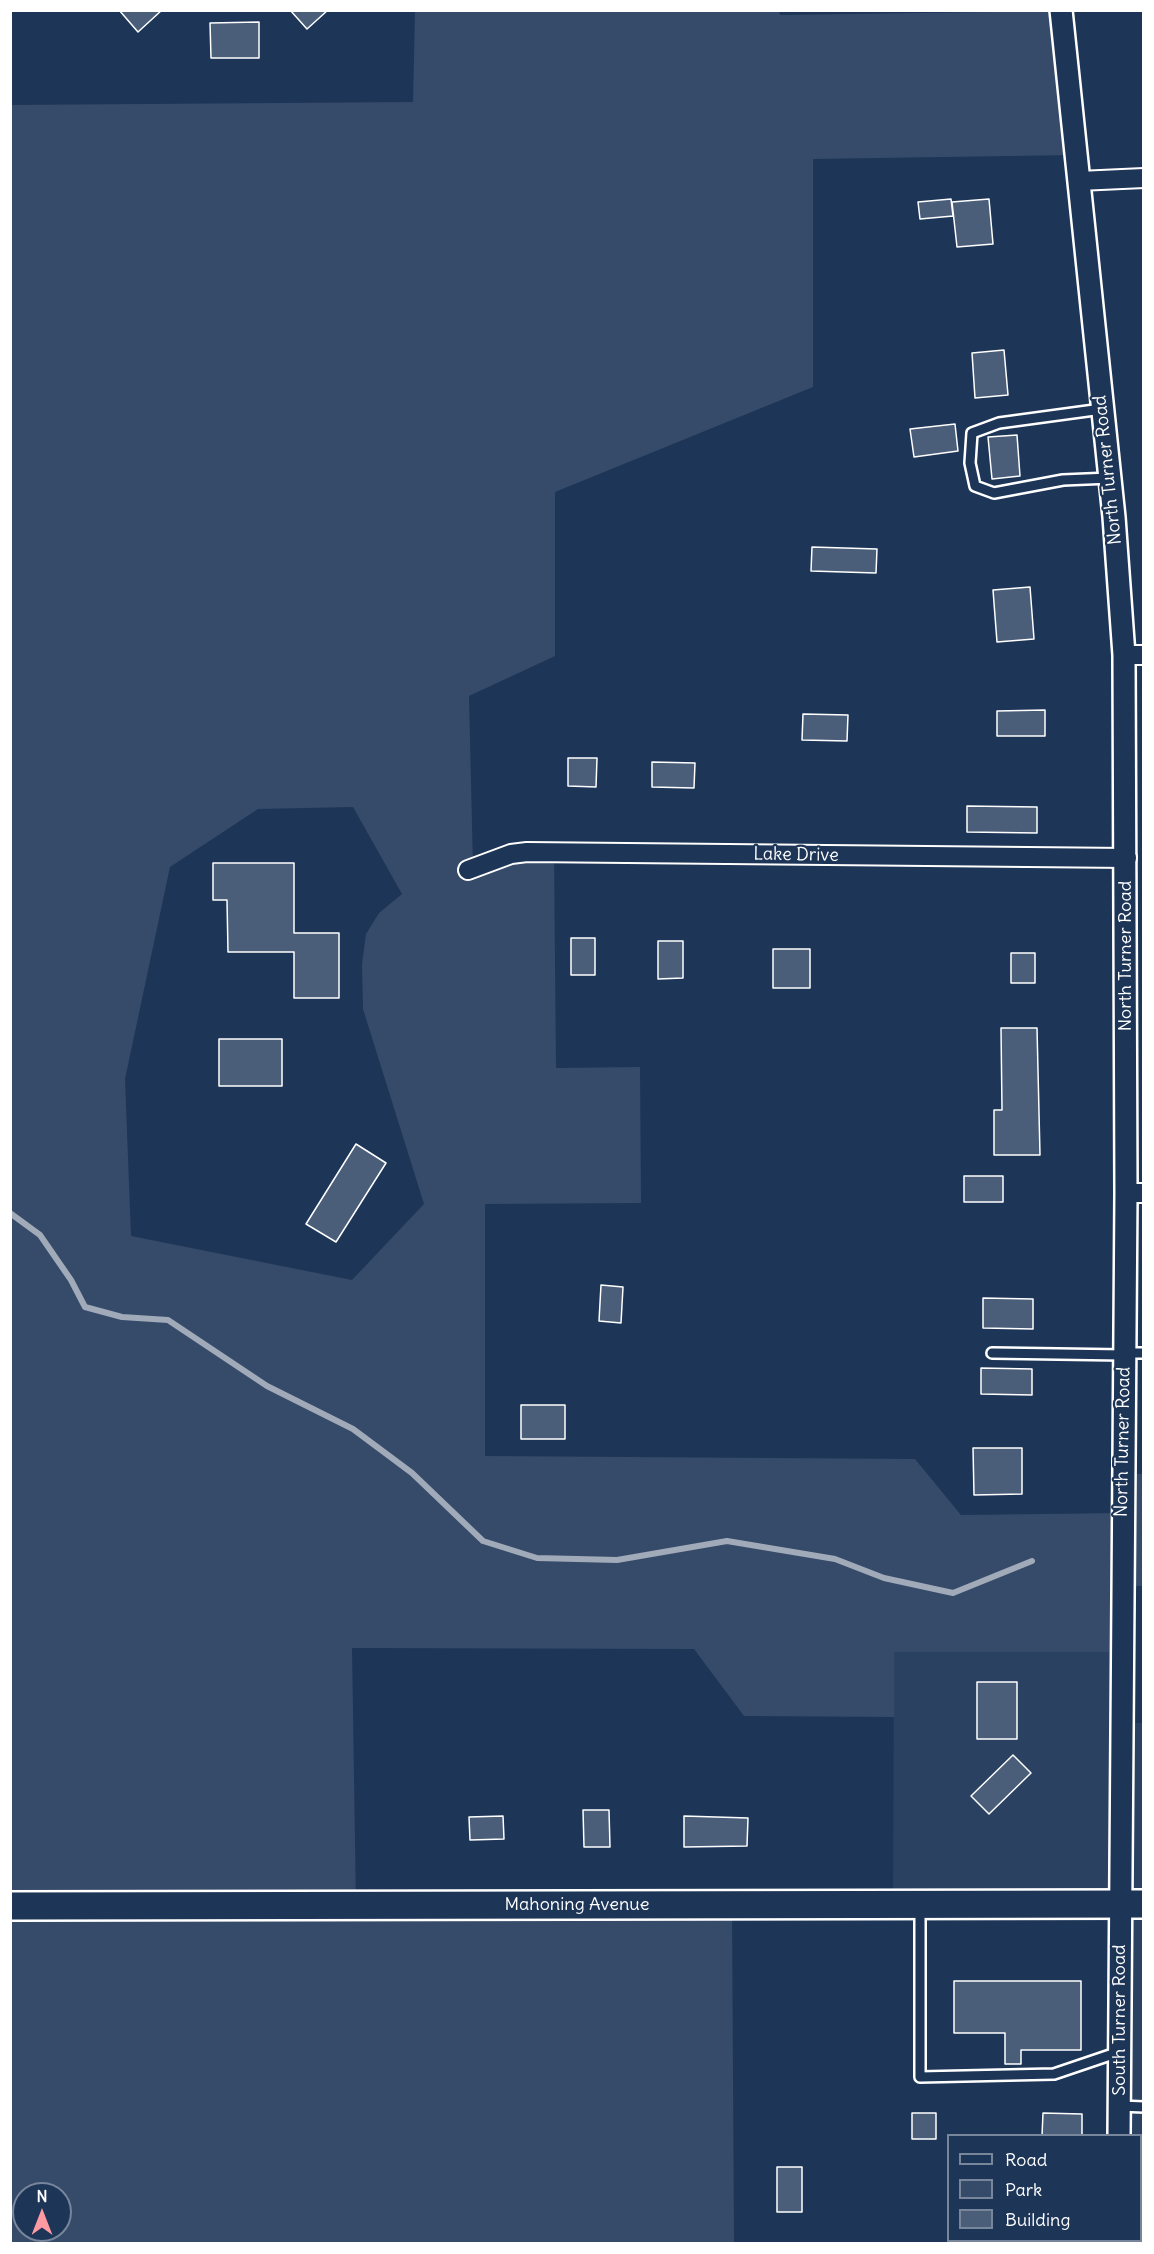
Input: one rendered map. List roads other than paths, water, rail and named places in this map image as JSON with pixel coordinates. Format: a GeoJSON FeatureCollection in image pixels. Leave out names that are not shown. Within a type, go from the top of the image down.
{"type":"FeatureCollection","features":[{"type":"Feature","properties":{"kind":"main road","name":"Mahoning Avenue"},"geometry":{"type":"LineString","coordinates":[[10,1906],[1132,1904]]}},
{"type":"Feature","properties":{"kind":"street","name":"North Turner Road"},"geometry":{"type":"LineString","coordinates":[[1060,10],[1102,409],[1134,655],[1126,858],[1135,1193],[1131,1354],[1132,1904]]}},
{"type":"Feature","properties":{"kind":"street"},"geometry":{"type":"LineString","coordinates":[[1079,181],[1143,178]]}},
{"type":"Feature","properties":{"kind":"street","name":"Lake Drive"},"geometry":{"type":"LineString","coordinates":[[468,870],[511,854],[527,852],[1126,858]]}},
{"type":"Feature","properties":{"kind":"street","name":"South Turner Road"},"geometry":{"type":"LineString","coordinates":[[1119,2134],[1120,2052],[1132,1904]]}},
{"type":"Feature","properties":{"kind":"lane"},"geometry":{"type":"LineString","coordinates":[[1102,409],[999,423],[972,433],[970,463],[975,486],[994,493],[1063,480],[1110,478]]}},
{"type":"Feature","properties":{"kind":"lane"},"geometry":{"type":"LineString","coordinates":[[992,1353],[1131,1354]]}},
{"type":"Feature","properties":{"kind":"lane"},"geometry":{"type":"LineString","coordinates":[[920,1904],[920,2077],[1054,2074],[1120,2052]]}},
{"type":"Feature","properties":{"kind":"lane"},"geometry":{"type":"LineString","coordinates":[[1120,2106],[1143,2107]]}},
{"type":"Feature","properties":{"kind":"waterway"},"geometry":{"type":"LineString","coordinates":[[10,1213],[40,1235],[71,1280],[85,1307],[122,1317],[168,1320],[267,1386],[353,1429],[412,1473],[483,1541],[537,1558],[617,1560],[727,1541],[835,1559],[884,1578],[953,1593],[1032,1561]]}}]}
